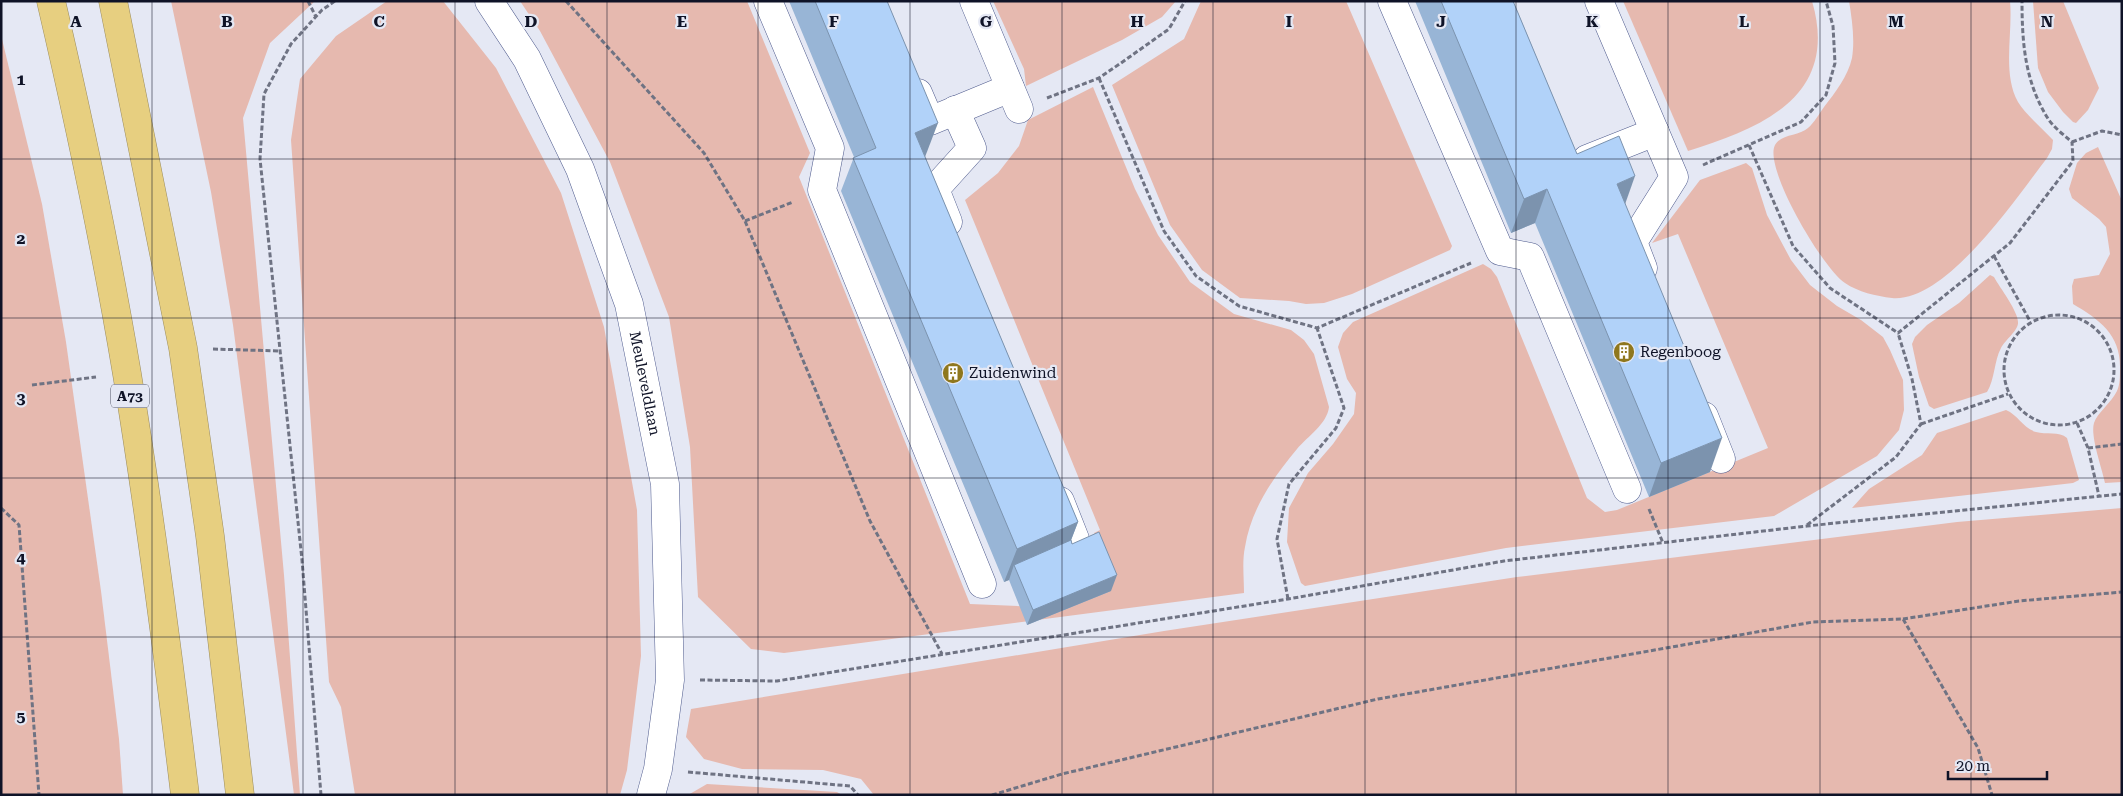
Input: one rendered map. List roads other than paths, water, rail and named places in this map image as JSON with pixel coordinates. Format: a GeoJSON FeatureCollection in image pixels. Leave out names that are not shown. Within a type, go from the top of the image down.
{"type":"FeatureCollection","features":[{"type":"Feature","properties":{"kind":"highway","name":"A73"},"geometry":{"type":"LineString","coordinates":[[51,1],[93,196],[127,373],[165,630],[185,795]]}},
{"type":"Feature","properties":{"kind":"highway"},"geometry":{"type":"LineString","coordinates":[[113,1],[182,348],[210,536],[240,795]]}},
{"type":"Feature","properties":{"kind":"street","name":"Meuleveldlaan"},"geometry":{"type":"LineString","coordinates":[[489,1],[527,60],[580,169],[629,304],[665,484],[670,680],[654,782]]}},
{"type":"Feature","properties":{"kind":"street"},"geometry":{"type":"LineString","coordinates":[[768,1],[830,148],[822,190],[982,584]]}},
{"type":"Feature","properties":{"kind":"street"},"geometry":{"type":"LineString","coordinates":[[907,66],[930,121],[956,110],[1014,99],[974,1]]}},
{"type":"Feature","properties":{"kind":"street"},"geometry":{"type":"LineString","coordinates":[[1392,1],[1500,251],[1530,257],[1627,489]]}},
{"type":"Feature","properties":{"kind":"street"},"geometry":{"type":"LineString","coordinates":[[1599,1],[1674,177],[1633,242],[1651,288]]}},
{"type":"Feature","properties":{"kind":"street"},"geometry":{"type":"LineString","coordinates":[[956,110],[972,148],[936,189],[958,245]]}},
{"type":"Feature","properties":{"kind":"street"},"geometry":{"type":"LineString","coordinates":[[1566,146],[1573,164],[1655,132]]}},
{"type":"Feature","properties":{"kind":"street"},"geometry":{"type":"LineString","coordinates":[[1696,396],[1721,459]]}},
{"type":"Feature","properties":{"kind":"street"},"geometry":{"type":"LineString","coordinates":[[1049,475],[1075,539]]}},
{"type":"Feature","properties":{"kind":"place","name":"Regenboog"},"geometry":{"type":"Point","coordinates":[1624,352]}},
{"type":"Feature","properties":{"kind":"place","name":"Zuidenwind"},"geometry":{"type":"Point","coordinates":[953,373]}}]}
